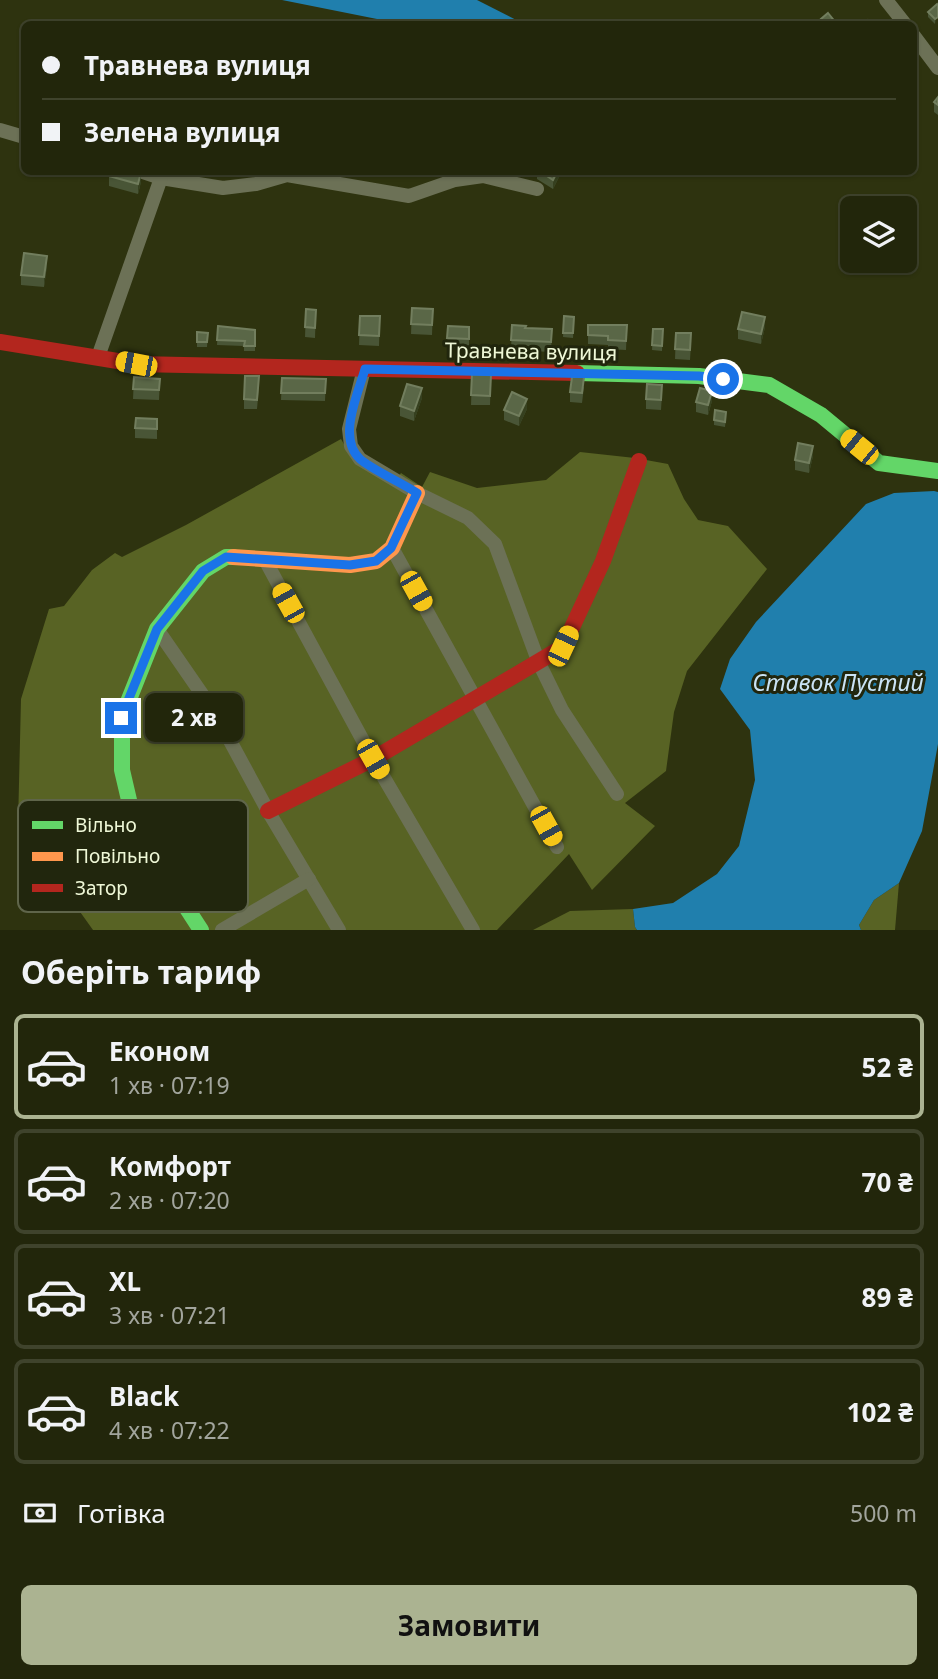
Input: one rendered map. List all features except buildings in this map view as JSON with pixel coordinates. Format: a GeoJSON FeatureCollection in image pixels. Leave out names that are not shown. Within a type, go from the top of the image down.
{"type":"FeatureCollection","features":[{"type":"Feature","properties":{"kind":"street"},"geometry":{"type":"LineString","coordinates":[[886,0],[903,21]]}},
{"type":"Feature","properties":{"kind":"street"},"geometry":{"type":"LineString","coordinates":[[917,40],[938,68]]}},
{"type":"Feature","properties":{"kind":"street"},"geometry":{"type":"LineString","coordinates":[[0,130],[21,136]]}},
{"type":"Feature","properties":{"kind":"street"},"geometry":{"type":"LineString","coordinates":[[152,175],[223,188],[256,184],[287,175],[409,196],[454,180],[483,176],[537,190]]}},
{"type":"Feature","properties":{"kind":"street"},"geometry":{"type":"LineString","coordinates":[[98,357],[161,178]]}},
{"type":"Feature","properties":{"kind":"street","name":"Травнева вулиця"},"geometry":{"type":"LineString","coordinates":[[0,342],[136,364],[699,376],[769,385],[821,415],[879,463],[938,471]]}},
{"type":"Feature","properties":{"kind":"street"},"geometry":{"type":"LineString","coordinates":[[365,369],[349,429],[351,446],[360,459],[417,493],[468,518],[495,544],[539,663],[562,710],[617,794]]}},
{"type":"Feature","properties":{"kind":"street"},"geometry":{"type":"LineString","coordinates":[[268,811],[373,759],[539,663],[563,646],[603,562],[639,461]]}},
{"type":"Feature","properties":{"kind":"street"},"geometry":{"type":"LineString","coordinates":[[129,800],[122,770],[121,718],[157,629],[203,571],[226,557],[350,565],[376,561],[391,548],[417,493]]}},
{"type":"Feature","properties":{"kind":"street"},"geometry":{"type":"LineString","coordinates":[[391,548],[557,847]]}},
{"type":"Feature","properties":{"kind":"street"},"geometry":{"type":"LineString","coordinates":[[264,558],[373,759],[473,930]]}},
{"type":"Feature","properties":{"kind":"street"},"geometry":{"type":"LineString","coordinates":[[157,629],[215,713],[268,811],[339,930]]}},
{"type":"Feature","properties":{"kind":"street"},"geometry":{"type":"LineString","coordinates":[[222,930],[309,879]]}},
{"type":"Feature","properties":{"kind":"street"},"geometry":{"type":"LineString","coordinates":[[189,912],[201,930]]}},
{"type":"Feature","properties":{"kind":"green space"},"geometry":{"type":"Polygon","coordinates":[[[341,439],[353,460],[392,485],[401,473],[422,487],[430,472],[477,488],[546,480],[580,452],[668,464],[684,499],[698,520],[728,526],[767,569],[687,671],[674,712],[666,771],[625,803],[655,826],[592,890],[569,854],[497,930],[93,930],[80,912],[248,912],[248,800],[19,800],[21,699],[49,609],[64,606],[92,570],[115,553],[122,557],[186,525],[341,439]]]}},
{"type":"Feature","properties":{"kind":"green space"},"geometry":{"type":"Polygon","coordinates":[[[899,883],[895,930],[861,930],[859,925],[874,900],[899,883]]]}},
{"type":"Feature","properties":{"kind":"green space"},"geometry":{"type":"Polygon","coordinates":[[[633,909],[637,930],[533,930],[570,911],[633,909]]]}},
{"type":"Feature","properties":{"kind":"water"},"geometry":{"type":"Polygon","coordinates":[[[282,0],[477,0],[518,21],[387,21],[282,0]]]}},
{"type":"Feature","properties":{"kind":"water","name":"Ставок Пустий"},"geometry":{"type":"Polygon","coordinates":[[[938,492],[938,744],[922,831],[899,883],[874,900],[859,925],[861,930],[637,930],[633,909],[673,903],[717,874],[739,846],[755,780],[750,730],[720,689],[730,659],[756,622],[866,504],[894,493],[938,492]]]}},
{"type":"Feature","properties":{"kind":"traffic: fast"},"geometry":{"type":"LineString","coordinates":[[577,373],[699,376],[769,385],[821,415],[879,463],[938,471]]}},
{"type":"Feature","properties":{"kind":"traffic: fast"},"geometry":{"type":"LineString","coordinates":[[129,800],[122,770],[122,717],[157,629],[203,571],[226,557],[233,557]]}},
{"type":"Feature","properties":{"kind":"traffic: fast"},"geometry":{"type":"LineString","coordinates":[[189,912],[201,930]]}},
{"type":"Feature","properties":{"kind":"traffic: slow"},"geometry":{"type":"LineString","coordinates":[[233,557],[350,565],[376,561],[392,548],[417,493]]}},
{"type":"Feature","properties":{"kind":"traffic: jam"},"geometry":{"type":"LineString","coordinates":[[0,342],[136,364],[577,373]]}},
{"type":"Feature","properties":{"kind":"traffic: jam"},"geometry":{"type":"LineString","coordinates":[[268,811],[373,759],[563,647],[603,561],[639,461]]}},
{"type":"Feature","properties":{"kind":"route"},"geometry":{"type":"LineString","coordinates":[[121,718],[157,629],[203,571],[226,557],[350,565],[376,561],[391,548],[417,493],[360,459],[351,446],[349,429],[365,369],[699,376],[723,379]]}}]}
